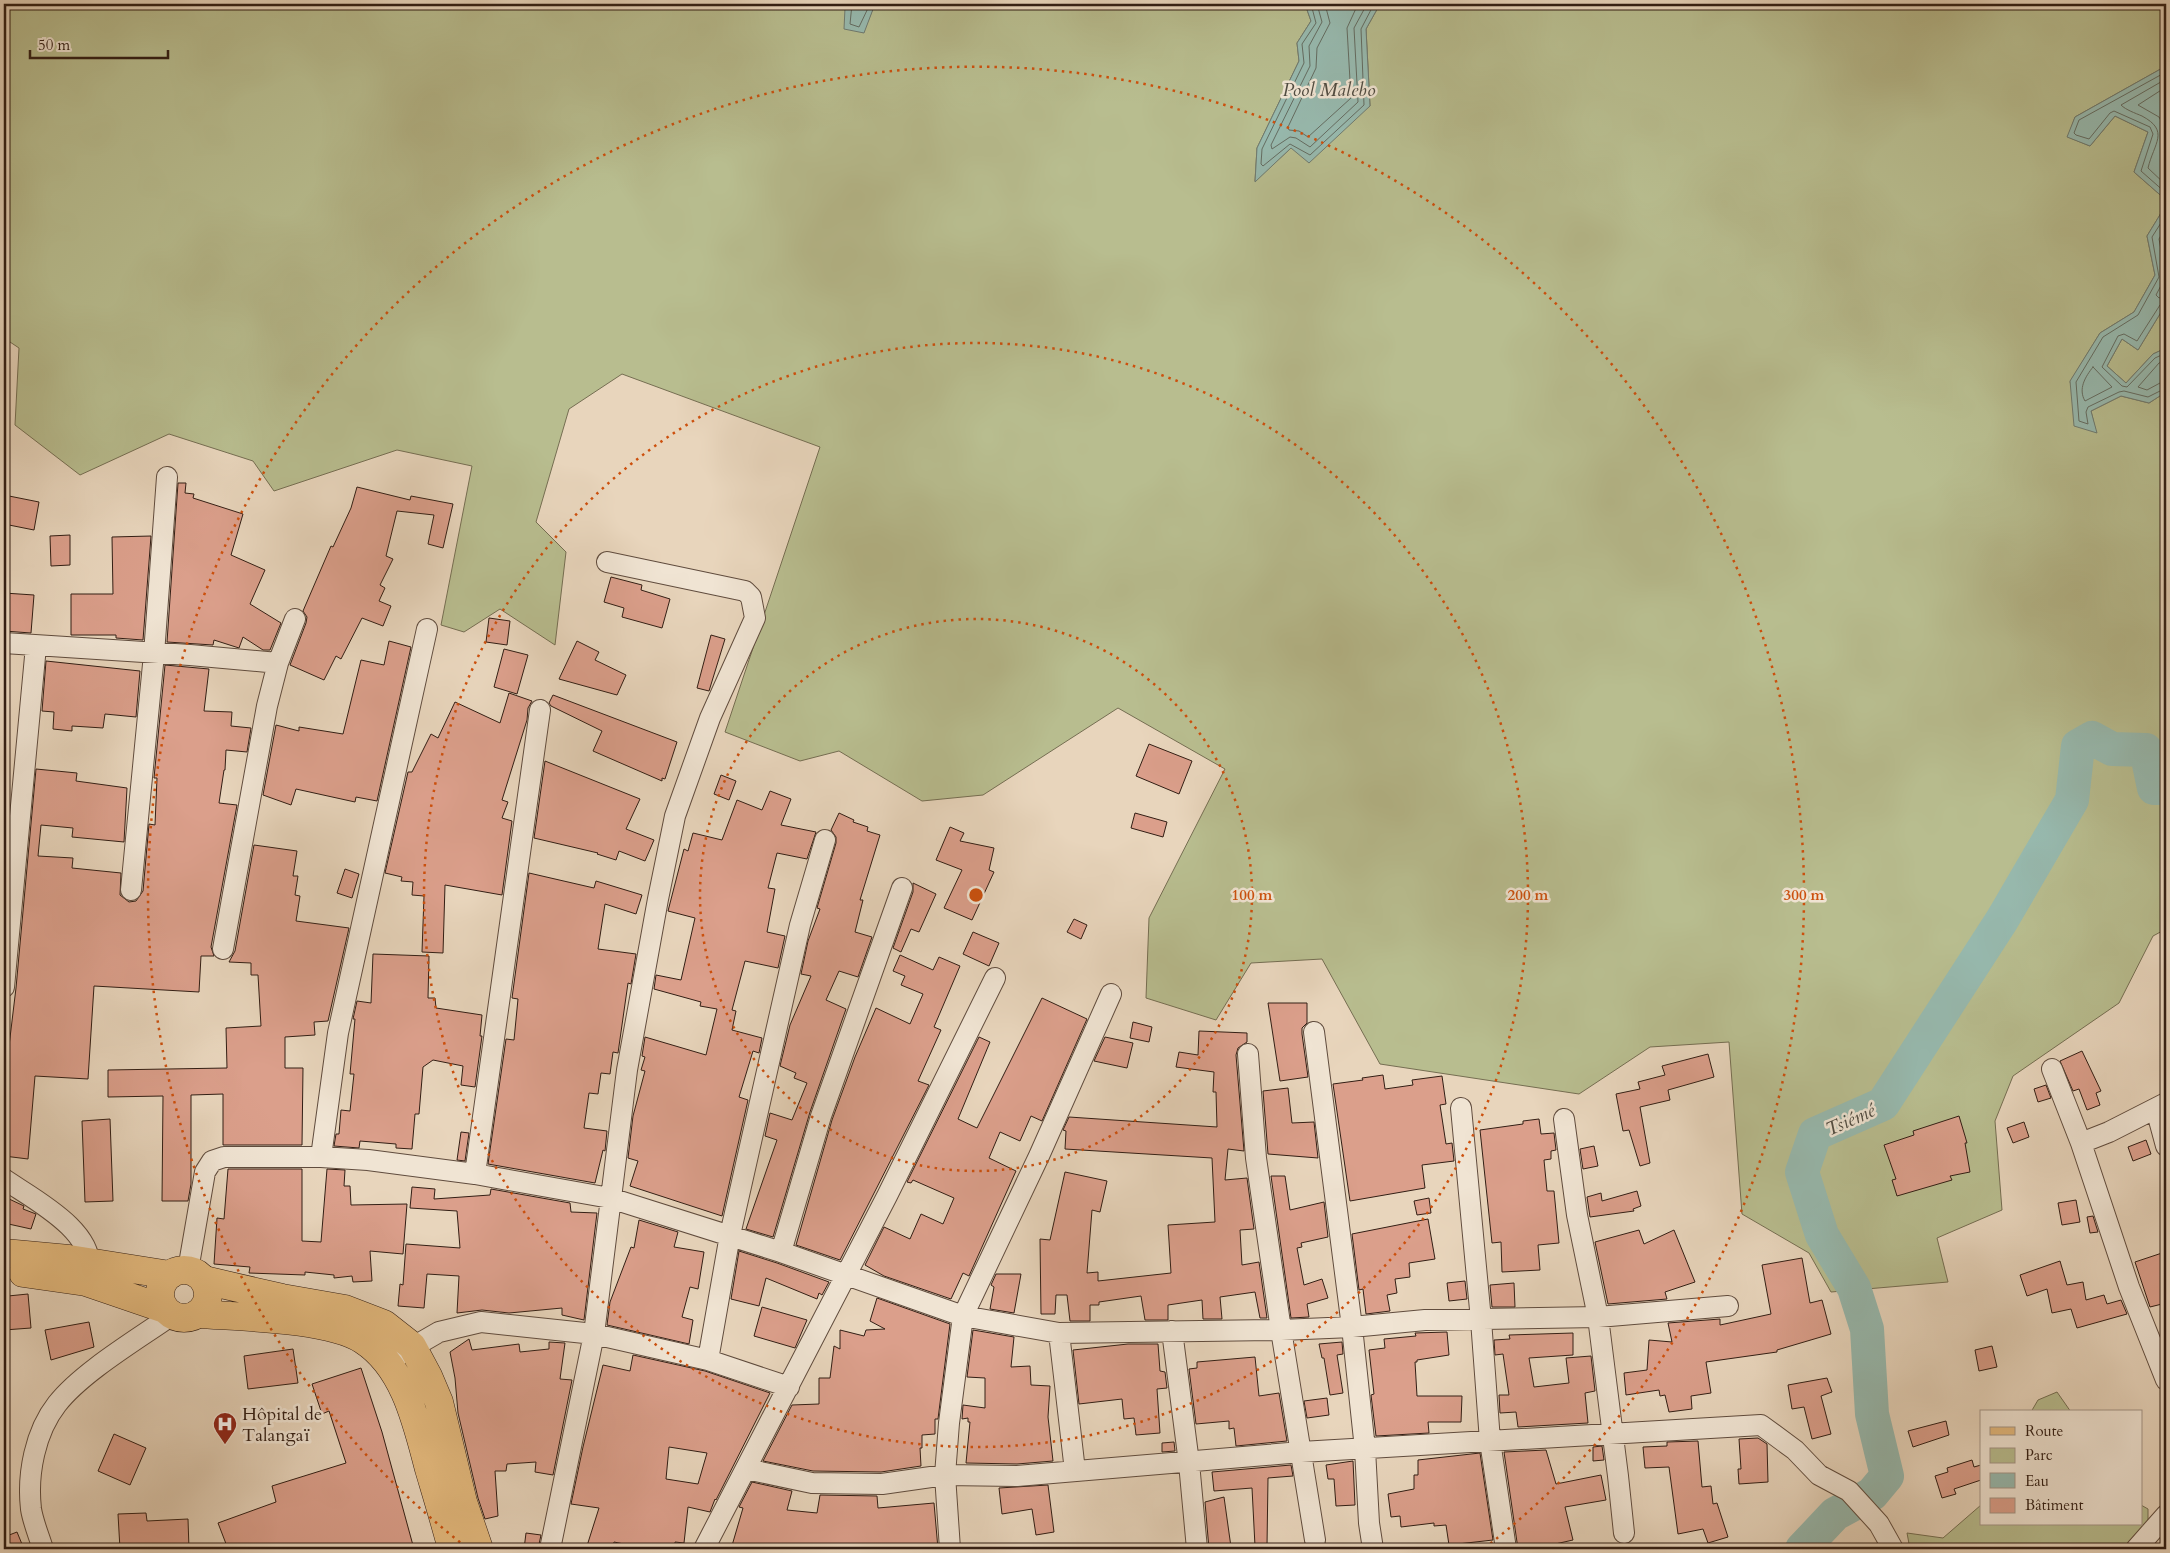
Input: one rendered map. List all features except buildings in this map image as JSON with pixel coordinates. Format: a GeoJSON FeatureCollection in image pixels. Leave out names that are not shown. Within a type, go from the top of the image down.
{"type":"FeatureCollection","features":[{"type":"Feature","properties":{"kind":"main road"},"geometry":{"type":"LineString","coordinates":[[4,1253],[88,1272],[181,1319],[199,1314],[205,1307],[208,1298],[208,1288],[187,1275],[164,1282],[160,1291],[161,1300],[168,1312]]}},
{"type":"Feature","properties":{"kind":"main road"},"geometry":{"type":"LineString","coordinates":[[4,1271],[187,1275],[282,1298],[345,1309],[384,1324],[412,1346],[428,1376],[438,1402],[463,1502],[479,1549]]}},
{"type":"Feature","properties":{"kind":"main road"},"geometry":{"type":"LineString","coordinates":[[199,1314],[277,1319],[334,1329],[363,1340],[387,1362],[413,1412],[452,1549]]}},
{"type":"Feature","properties":{"kind":"street"},"geometry":{"type":"LineString","coordinates":[[131,890],[154,654],[167,477]]}},
{"type":"Feature","properties":{"kind":"street"},"geometry":{"type":"LineString","coordinates":[[550,1549],[594,1334],[627,1070],[676,816],[710,718],[755,618],[751,597],[745,591],[607,562]]}},
{"type":"Feature","properties":{"kind":"street"},"geometry":{"type":"LineString","coordinates":[[223,949],[265,715],[278,664],[295,619]]}},
{"type":"Feature","properties":{"kind":"street"},"geometry":{"type":"LineString","coordinates":[[320,1157],[338,1033],[426,629]]}},
{"type":"Feature","properties":{"kind":"street"},"geometry":{"type":"LineString","coordinates":[[4,643],[190,655],[278,664]]}},
{"type":"Feature","properties":{"kind":"street"},"geometry":{"type":"LineString","coordinates":[[4,987],[36,646]]}},
{"type":"Feature","properties":{"kind":"street"},"geometry":{"type":"LineString","coordinates":[[474,1174],[540,710]]}},
{"type":"Feature","properties":{"kind":"street"},"geometry":{"type":"LineString","coordinates":[[708,1360],[730,1235],[800,925],[826,840]]}},
{"type":"Feature","properties":{"kind":"street"},"geometry":{"type":"LineString","coordinates":[[781,1252],[821,1116],[902,888]]}},
{"type":"Feature","properties":{"kind":"street"},"geometry":{"type":"LineString","coordinates":[[704,1549],[847,1275],[994,978]]}},
{"type":"Feature","properties":{"kind":"street"},"geometry":{"type":"LineString","coordinates":[[950,1549],[945,1476],[949,1423],[963,1316],[1111,994]]}},
{"type":"Feature","properties":{"kind":"street"},"geometry":{"type":"LineString","coordinates":[[1314,1032],[1352,1327],[1365,1449],[1369,1523],[1373,1549]]}},
{"type":"Feature","properties":{"kind":"street"},"geometry":{"type":"LineString","coordinates":[[1248,1054],[1256,1158],[1281,1330],[1315,1540]]}},
{"type":"Feature","properties":{"kind":"street"},"geometry":{"type":"LineString","coordinates":[[2052,1069],[2081,1143],[2129,1287],[2166,1380]]}},
{"type":"Feature","properties":{"kind":"street"},"geometry":{"type":"LineString","coordinates":[[2081,1143],[2110,1132],[2161,1106],[2166,1146]]}},
{"type":"Feature","properties":{"kind":"street"},"geometry":{"type":"LineString","coordinates":[[1461,1108],[1481,1320],[1490,1441],[1506,1549]]}},
{"type":"Feature","properties":{"kind":"street"},"geometry":{"type":"LineString","coordinates":[[1564,1120],[1577,1215],[1598,1318],[1624,1533]]}},
{"type":"Feature","properties":{"kind":"street"},"geometry":{"type":"LineString","coordinates":[[187,1275],[205,1172],[212,1161],[224,1157],[320,1157],[368,1160],[474,1174],[610,1198],[781,1252],[963,1316],[1059,1333],[1281,1330],[1352,1327],[1425,1320],[1598,1318],[1728,1306]]}},
{"type":"Feature","properties":{"kind":"street"},"geometry":{"type":"LineString","coordinates":[[4,1179],[63,1219],[82,1241],[88,1272]]}},
{"type":"Feature","properties":{"kind":"street"},"geometry":{"type":"LineString","coordinates":[[42,1549],[31,1510],[32,1471],[42,1428],[57,1403],[85,1376],[168,1312]]}},
{"type":"Feature","properties":{"kind":"street"},"geometry":{"type":"LineString","coordinates":[[387,1362],[438,1332],[481,1322],[594,1334],[708,1360],[789,1387]]}},
{"type":"Feature","properties":{"kind":"street"},"geometry":{"type":"LineString","coordinates":[[1172,1331],[1190,1462],[1197,1549]]}},
{"type":"Feature","properties":{"kind":"street"},"geometry":{"type":"LineString","coordinates":[[1059,1333],[1075,1471]]}},
{"type":"Feature","properties":{"kind":"street"},"geometry":{"type":"LineString","coordinates":[[746,1469],[812,1483],[882,1484],[945,1476],[1017,1476],[1301,1452],[1761,1425],[1794,1450],[1819,1475],[1849,1491],[1879,1524],[1893,1549]]}},
{"type":"Feature","properties":{"kind":"street"},"geometry":{"type":"LineString","coordinates":[[2136,1549],[2166,1515]]}},
{"type":"Feature","properties":{"kind":"green space"},"geometry":{"type":"Polygon","coordinates":[[[4,4],[849,4],[845,8],[863,33],[875,4],[1305,4],[1311,21],[1297,43],[1299,61],[1257,148],[1255,181],[1291,148],[1370,106],[1366,29],[1380,4],[2166,4],[2166,66],[2075,117],[2068,137],[2090,146],[2115,116],[2148,132],[2134,172],[2166,200],[2166,205],[2147,236],[2155,275],[2134,312],[2100,333],[2070,382],[2096,432],[2091,411],[2121,396],[2149,403],[2166,392],[2166,929],[2153,936],[2119,1003],[2013,1076],[1995,1121],[2002,1210],[1937,1238],[1948,1282],[1831,1292],[1809,1253],[1742,1214],[1729,1042],[1650,1047],[1579,1094],[1380,1064],[1322,959],[1251,963],[1216,1020],[1146,998],[1149,918],[1225,769],[1118,708],[983,795],[922,801],[839,751],[800,761],[725,732],[820,447],[622,374],[569,409],[536,522],[566,552],[555,645],[500,609],[464,632],[441,625],[472,466],[397,450],[274,491],[253,461],[169,434],[80,475],[15,425],[19,348],[4,338],[4,4]]]}},
{"type":"Feature","properties":{"kind":"green space"},"geometry":{"type":"Polygon","coordinates":[[[2166,304],[2166,348],[2153,354],[2126,383],[2107,366],[2122,339],[2138,350],[2166,304]]]}},
{"type":"Feature","properties":{"kind":"green space"},"geometry":{"type":"Polygon","coordinates":[[[2057,1392],[2070,1410],[2032,1410],[2038,1400],[2057,1392]]]}},
{"type":"Feature","properties":{"kind":"green space"},"geometry":{"type":"Polygon","coordinates":[[[1980,1506],[1980,1526],[2142,1526],[2142,1506],[2148,1509],[2148,1521],[2127,1549],[1910,1549],[1907,1533],[1943,1538],[1980,1506]]]}},
{"type":"Feature","properties":{"kind":"water"},"geometry":{"type":"Polygon","coordinates":[[[849,4],[875,4],[864,33],[844,29],[845,8],[849,4]]]}},
{"type":"Feature","properties":{"kind":"water","name":"Pool Malebo"},"geometry":{"type":"Polygon","coordinates":[[[1305,4],[1380,4],[1366,29],[1370,106],[1309,163],[1291,148],[1255,182],[1257,148],[1299,61],[1297,43],[1311,21],[1305,4]]]}},
{"type":"Feature","properties":{"kind":"water"},"geometry":{"type":"Polygon","coordinates":[[[2166,66],[2166,200],[2134,172],[2148,132],[2115,116],[2090,146],[2067,137],[2075,117],[2166,66]]]}},
{"type":"Feature","properties":{"kind":"water"},"geometry":{"type":"Polygon","coordinates":[[[2166,205],[2166,304],[2138,350],[2122,339],[2107,366],[2126,383],[2153,354],[2166,348],[2166,392],[2149,403],[2121,396],[2091,411],[2097,433],[2074,426],[2070,381],[2100,333],[2134,312],[2155,275],[2147,236],[2166,205]]]}},
{"type":"Feature","properties":{"kind":"waterway","name":"Tsiémé"},"geometry":{"type":"LineString","coordinates":[[1802,1549],[1835,1514],[1872,1494],[1887,1476],[1872,1414],[1867,1329],[1854,1288],[1822,1235],[1802,1172],[1815,1134],[1883,1104],[2002,920],[2072,800],[2078,746],[2092,738],[2112,749],[2146,750],[2154,788],[2166,788]]}},
{"type":"Feature","properties":{"kind":"place","name":"Hôpital de Talangaï"},"geometry":{"type":"Point","coordinates":[225,1445]}}]}
